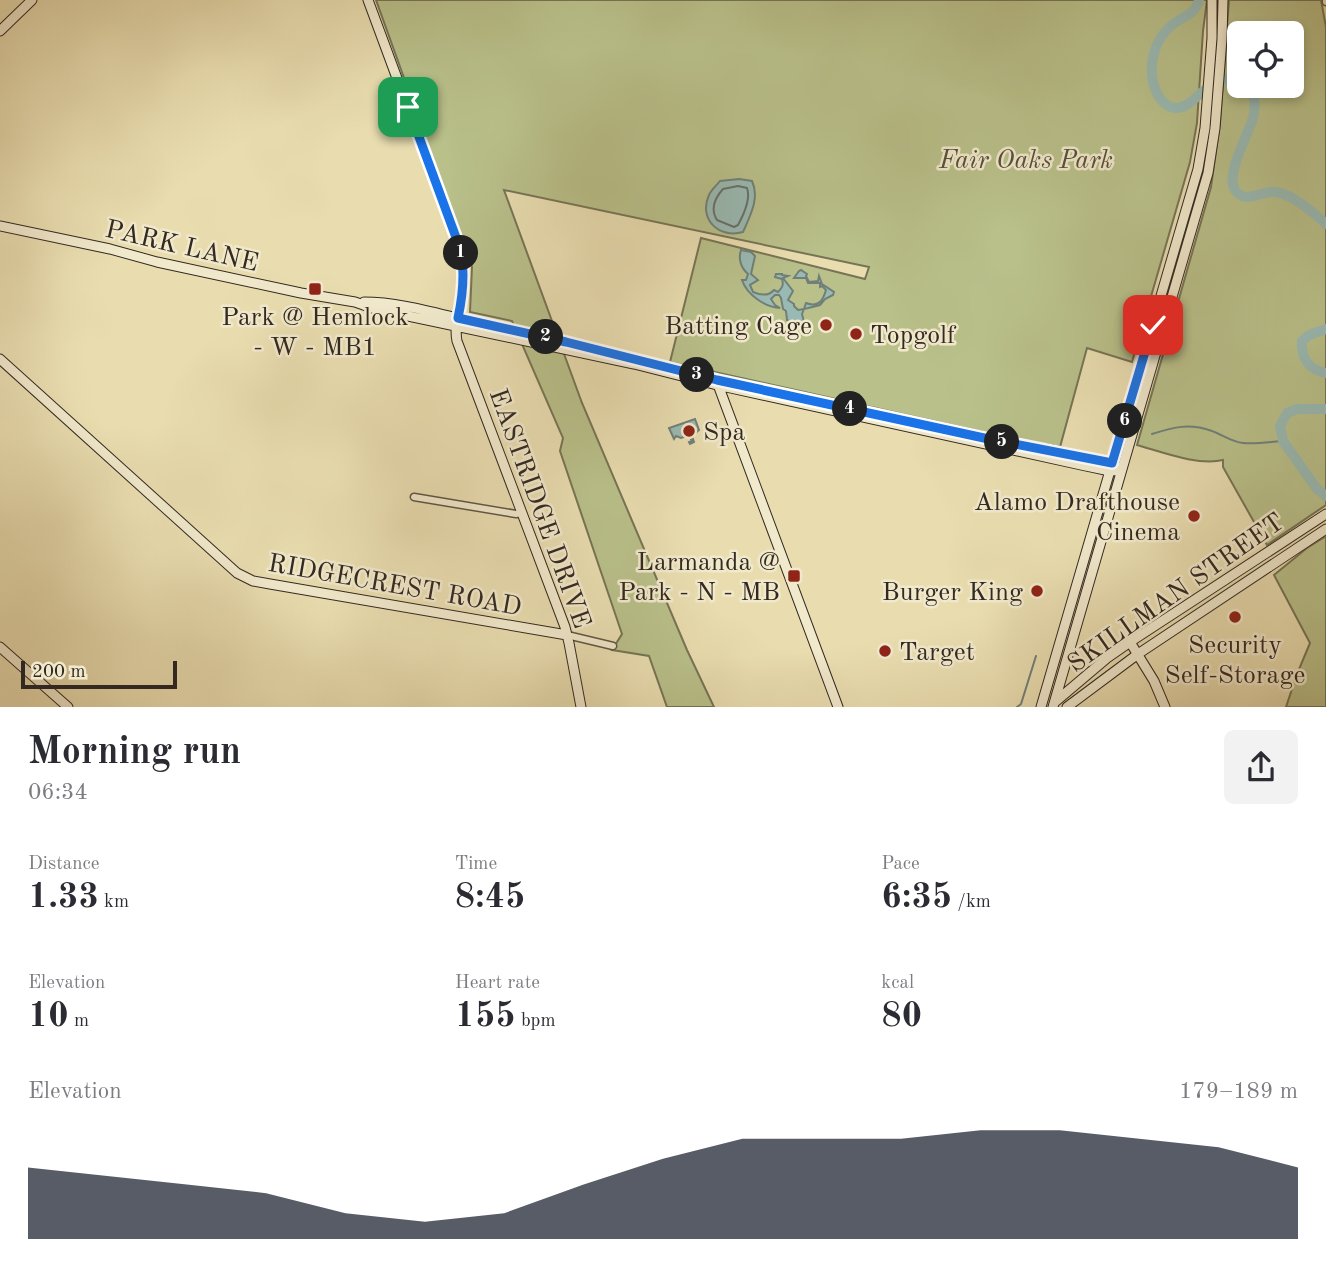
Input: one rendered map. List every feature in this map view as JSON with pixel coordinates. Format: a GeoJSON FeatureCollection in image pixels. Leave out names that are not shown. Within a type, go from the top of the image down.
{"type":"FeatureCollection","features":[{"type":"Feature","properties":{"kind":"main road"},"geometry":{"type":"LineString","coordinates":[[0,32],[32,0]]}},
{"type":"Feature","properties":{"kind":"main road"},"geometry":{"type":"LineString","coordinates":[[368,0],[461,251],[464,284],[457,322]]}},
{"type":"Feature","properties":{"kind":"main road"},"geometry":{"type":"LineString","coordinates":[[1212,0],[1217,38]]}},
{"type":"Feature","properties":{"kind":"main road"},"geometry":{"type":"LineString","coordinates":[[1041,707],[1111,467],[1141,383],[1208,173],[1212,151],[1217,38],[1223,0]]}},
{"type":"Feature","properties":{"kind":"main road","name":"PARK LANE"},"geometry":{"type":"LineString","coordinates":[[0,226],[302,293],[355,302],[376,302],[717,383],[984,438],[1121,470]]}},
{"type":"Feature","properties":{"kind":"main road","name":"EASTRIDGE DRIVE"},"geometry":{"type":"LineString","coordinates":[[457,322],[460,349],[567,635],[581,707]]}},
{"type":"Feature","properties":{"kind":"main road","name":"RIDGECREST ROAD"},"geometry":{"type":"LineString","coordinates":[[0,359],[243,578],[567,635]]}},
{"type":"Feature","properties":{"kind":"main road"},"geometry":{"type":"LineString","coordinates":[[717,383],[838,707]]}},
{"type":"Feature","properties":{"kind":"main road","name":"PARK LANE"},"geometry":{"type":"LineString","coordinates":[[717,383],[1111,467]]}},
{"type":"Feature","properties":{"kind":"main road"},"geometry":{"type":"LineString","coordinates":[[1052,705],[1121,470],[1141,383]]}},
{"type":"Feature","properties":{"kind":"main road"},"geometry":{"type":"LineString","coordinates":[[725,405],[725,396],[731,388]]}},
{"type":"Feature","properties":{"kind":"main road","name":"SKILLMAN STREET"},"geometry":{"type":"LineString","coordinates":[[1052,705],[1107,658],[1326,514]]}},
{"type":"Feature","properties":{"kind":"main road","name":"SKILLMAN STREET"},"geometry":{"type":"LineString","coordinates":[[1067,707],[1138,654],[1326,528]]}},
{"type":"Feature","properties":{"kind":"main road"},"geometry":{"type":"LineString","coordinates":[[1079,577],[1090,580]]}},
{"type":"Feature","properties":{"kind":"main road"},"geometry":{"type":"LineString","coordinates":[[1197,597],[1205,609]]}},
{"type":"Feature","properties":{"kind":"main road"},"geometry":{"type":"LineString","coordinates":[[1130,642],[1154,681],[1165,707]]}},
{"type":"Feature","properties":{"kind":"main road"},"geometry":{"type":"LineString","coordinates":[[0,647],[68,707]]}},
{"type":"Feature","properties":{"kind":"main road"},"geometry":{"type":"LineString","coordinates":[[1063,672],[1069,680],[1087,676]]}},
{"type":"Feature","properties":{"kind":"street"},"geometry":{"type":"LineString","coordinates":[[414,497],[521,513]]}},
{"type":"Feature","properties":{"kind":"street","name":"RIDGECREST ROAD"},"geometry":{"type":"LineString","coordinates":[[567,635],[613,646]]}},
{"type":"Feature","properties":{"kind":"green space","name":"Fair Oaks Park"},"geometry":{"type":"Polygon","coordinates":[[[376,0],[1207,0],[1197,123],[1190,162],[1132,362],[1087,348],[1060,447],[670,362],[701,238],[865,279],[869,267],[504,190],[582,403],[714,707],[667,707],[649,656],[612,650],[622,634],[560,451],[563,438],[512,321],[470,312],[472,267],[376,0]]]}},
{"type":"Feature","properties":{"kind":"green space"},"geometry":{"type":"Polygon","coordinates":[[[1229,0],[1321,0],[1326,27],[1326,505],[1267,545],[1223,467],[1223,460],[1191,460],[1137,445],[1211,187],[1220,123],[1227,27],[1227,98],[1304,98],[1304,21],[1227,21],[1229,0]]]}},
{"type":"Feature","properties":{"kind":"green space"},"geometry":{"type":"Polygon","coordinates":[[[1326,536],[1326,707],[1286,707],[1310,643],[1274,575],[1326,536]]]}},
{"type":"Feature","properties":{"kind":"water"},"geometry":{"type":"Polygon","coordinates":[[[720,181],[752,181],[755,194],[753,207],[743,232],[726,233],[713,225],[706,212],[706,204],[710,193],[720,181]]]}},
{"type":"Feature","properties":{"kind":"water"},"geometry":{"type":"Polygon","coordinates":[[[741,250],[751,252],[755,256],[751,274],[758,280],[750,285],[753,292],[764,295],[774,290],[778,292],[783,283],[782,279],[775,277],[776,274],[788,276],[783,278],[793,291],[788,300],[798,310],[804,309],[804,322],[798,326],[787,320],[779,295],[771,299],[780,308],[763,303],[748,291],[742,280],[746,280],[748,274],[741,263],[741,250]]]}},
{"type":"Feature","properties":{"kind":"water"},"geometry":{"type":"Polygon","coordinates":[[[801,270],[807,274],[809,282],[818,281],[819,276],[822,284],[834,292],[820,305],[804,309],[806,303],[820,302],[826,290],[820,287],[820,283],[808,283],[806,278],[794,278],[801,270]]]}},
{"type":"Feature","properties":{"kind":"water","name":"Spa"},"geometry":{"type":"Polygon","coordinates":[[[695,419],[699,430],[692,436],[694,442],[690,444],[692,441],[689,435],[681,438],[676,436],[674,439],[669,428],[695,419]]]}},
{"type":"Feature","properties":{"kind":"waterway"},"geometry":{"type":"LineString","coordinates":[[1199,0],[1192,12],[1165,31],[1156,47],[1152,75],[1158,96],[1168,106],[1182,107],[1205,90],[1227,79]]}},
{"type":"Feature","properties":{"kind":"waterway"},"geometry":{"type":"LineString","coordinates":[[1254,98],[1254,114],[1235,165],[1235,190],[1249,197],[1271,192],[1282,193],[1326,224]]}},
{"type":"Feature","properties":{"kind":"waterway"},"geometry":{"type":"LineString","coordinates":[[1326,329],[1309,335],[1302,341],[1307,362],[1326,373]]}},
{"type":"Feature","properties":{"kind":"waterway"},"geometry":{"type":"LineString","coordinates":[[1326,409],[1297,409],[1287,413],[1280,426],[1283,441],[1317,489],[1326,496]]}},
{"type":"Feature","properties":{"kind":"waterway"},"geometry":{"type":"LineString","coordinates":[[1152,434],[1189,427],[1212,431],[1243,443],[1283,441]]}},
{"type":"Feature","properties":{"kind":"waterway"},"geometry":{"type":"LineString","coordinates":[[1017,707],[1021,704],[1036,656]]}},
{"type":"Feature","properties":{"kind":"place","name":"Park @ Hemlock - W - MB1"},"geometry":{"type":"Point","coordinates":[315,289]}},
{"type":"Feature","properties":{"kind":"place","name":"Batting Cage"},"geometry":{"type":"Point","coordinates":[826,325]}},
{"type":"Feature","properties":{"kind":"place","name":"Topgolf"},"geometry":{"type":"Point","coordinates":[856,334]}},
{"type":"Feature","properties":{"kind":"place","name":"Spa"},"geometry":{"type":"Point","coordinates":[689,431]}},
{"type":"Feature","properties":{"kind":"place","name":"Alamo Drafthouse Cinema"},"geometry":{"type":"Point","coordinates":[1194,516]}},
{"type":"Feature","properties":{"kind":"place","name":"Larmanda @ Park - N - MB"},"geometry":{"type":"Point","coordinates":[794,576]}},
{"type":"Feature","properties":{"kind":"place","name":"Burger King"},"geometry":{"type":"Point","coordinates":[1037,591]}},
{"type":"Feature","properties":{"kind":"place","name":"Security Self-Storage"},"geometry":{"type":"Point","coordinates":[1235,617]}},
{"type":"Feature","properties":{"kind":"place","name":"Target"},"geometry":{"type":"Point","coordinates":[885,651]}},
{"type":"Feature","properties":{"kind":"route"},"geometry":{"type":"LineString","coordinates":[[408,107],[461,251],[464,284],[458,318],[717,380],[1112,463],[1153,325]]}}]}
